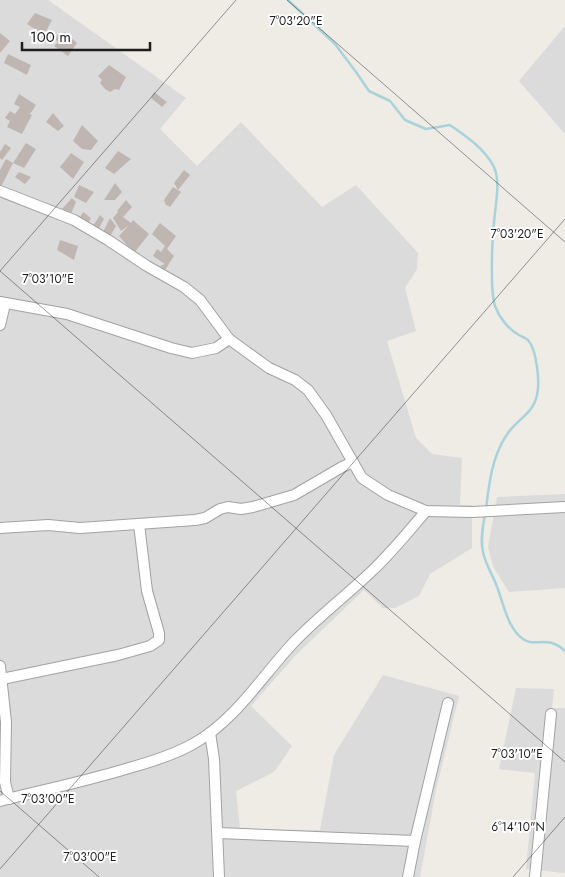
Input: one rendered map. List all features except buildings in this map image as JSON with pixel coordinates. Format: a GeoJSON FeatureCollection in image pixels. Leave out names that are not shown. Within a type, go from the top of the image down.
{"type":"FeatureCollection","features":[{"type":"Feature","properties":{"kind":"street"},"geometry":{"type":"LineString","coordinates":[[0,191],[74,220],[184,287],[200,300],[229,339],[269,368],[295,380],[308,390],[326,415],[362,478],[388,495],[426,511],[472,512],[565,507]]}},
{"type":"Feature","properties":{"kind":"street"},"geometry":{"type":"LineString","coordinates":[[0,325],[2,303],[67,314],[192,353],[216,348],[229,339]]}},
{"type":"Feature","properties":{"kind":"street"},"geometry":{"type":"LineString","coordinates":[[0,528],[48,525],[80,528],[195,520],[205,518],[228,507],[241,509],[294,495],[353,462]]}},
{"type":"Feature","properties":{"kind":"street"},"geometry":{"type":"LineString","coordinates":[[0,666],[6,722],[4,800],[100,777],[180,751],[210,733],[236,708],[286,650],[312,624],[371,572],[397,546],[426,511]]}},
{"type":"Feature","properties":{"kind":"street"},"geometry":{"type":"LineString","coordinates":[[2,678],[118,655],[150,646],[159,640],[159,633],[147,591],[139,524]]}},
{"type":"Feature","properties":{"kind":"street"},"geometry":{"type":"LineString","coordinates":[[408,877],[448,703]]}},
{"type":"Feature","properties":{"kind":"street"},"geometry":{"type":"LineString","coordinates":[[535,877],[551,714]]}},
{"type":"Feature","properties":{"kind":"street"},"geometry":{"type":"LineString","coordinates":[[210,733],[214,759],[219,877]]}},
{"type":"Feature","properties":{"kind":"street"},"geometry":{"type":"LineString","coordinates":[[218,833],[415,841]]}},
{"type":"Feature","properties":{"kind":"shaded area"},"geometry":{"type":"Polygon","coordinates":[[[0,0],[48,0],[186,98],[160,129],[197,166],[241,122],[322,207],[356,185],[418,253],[417,269],[405,288],[416,331],[387,341],[416,438],[432,454],[462,458],[460,505],[472,505],[472,548],[430,574],[419,596],[395,608],[383,608],[364,590],[296,655],[251,706],[292,746],[274,772],[236,791],[240,829],[320,830],[334,755],[383,675],[459,696],[436,790],[420,877],[0,877],[0,0]]]}},
{"type":"Feature","properties":{"kind":"shaded area"},"geometry":{"type":"Polygon","coordinates":[[[565,26],[565,134],[519,81],[565,26]]]}},
{"type":"Feature","properties":{"kind":"shaded area"},"geometry":{"type":"Polygon","coordinates":[[[565,494],[565,588],[509,592],[493,566],[488,547],[497,497],[565,494]]]}},
{"type":"Feature","properties":{"kind":"shaded area"},"geometry":{"type":"Polygon","coordinates":[[[516,688],[554,689],[552,708],[565,708],[565,873],[526,869],[535,773],[499,769],[516,688]]]}},
{"type":"Feature","properties":{"kind":"waterway"},"geometry":{"type":"LineString","coordinates":[[288,0],[335,44],[369,91],[390,101],[405,120],[426,129],[450,125],[469,138],[490,160],[494,167],[497,187],[492,253],[493,299],[504,322],[515,332],[527,339],[531,345],[536,359],[538,383],[537,395],[532,408],[510,430],[497,453],[490,480],[486,509]]}},
{"type":"Feature","properties":{"kind":"waterway"},"geometry":{"type":"LineString","coordinates":[[485,514],[482,538],[484,556],[513,628],[523,639],[533,642],[553,643],[565,651]]}}]}
